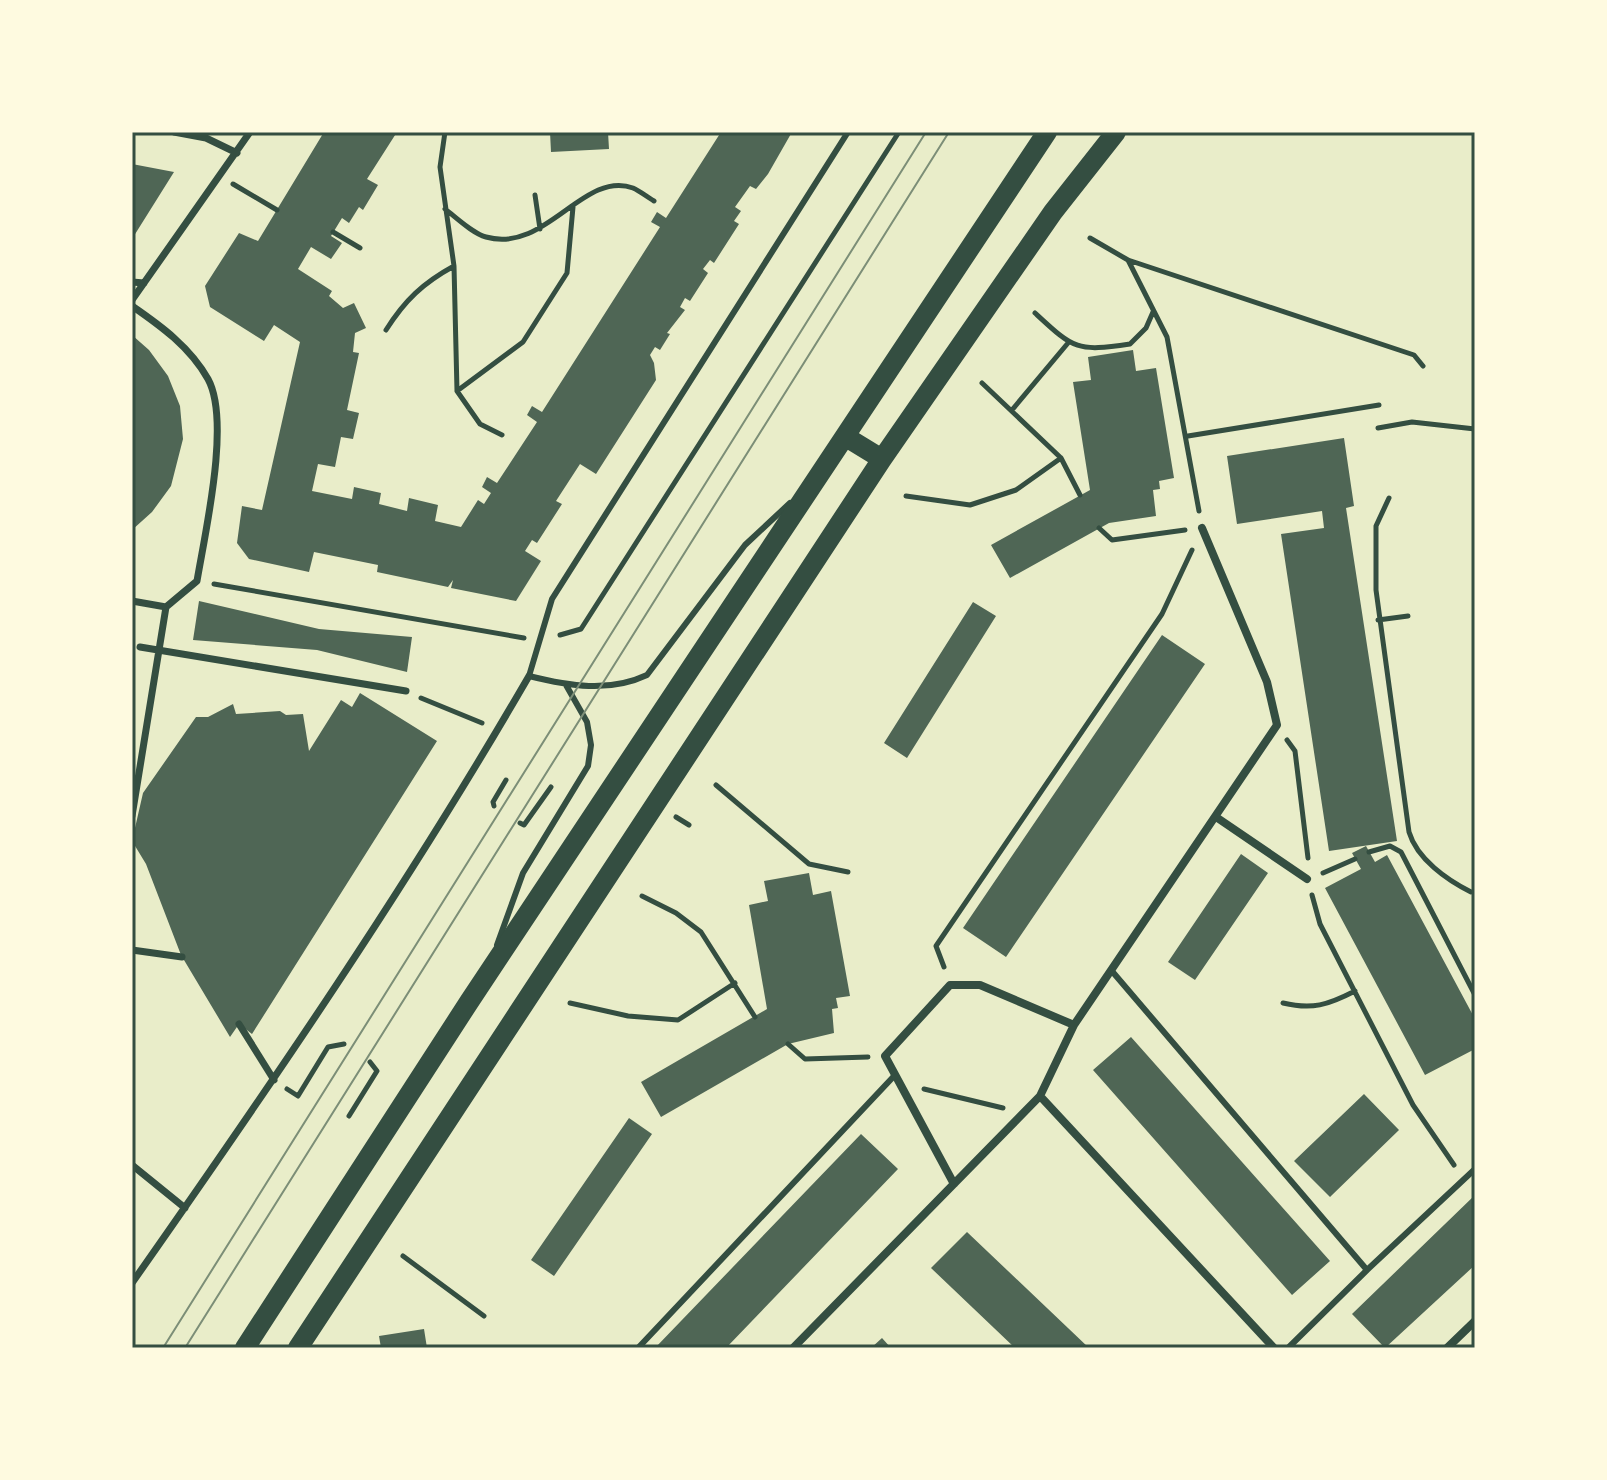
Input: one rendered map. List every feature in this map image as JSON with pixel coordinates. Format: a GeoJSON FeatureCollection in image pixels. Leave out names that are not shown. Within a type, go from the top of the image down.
{"type":"FeatureCollection","features":[{"type":"Feature","properties":{"kind":"main road"},"geometry":{"type":"LineString","coordinates":[[245,1348],[485,978],[1047,132]]}},
{"type":"Feature","properties":{"kind":"main road"},"geometry":{"type":"LineString","coordinates":[[298,1348],[882,459],[1053,212],[1116,132]]}},
{"type":"Feature","properties":{"kind":"main road"},"geometry":{"type":"LineString","coordinates":[[846,437],[882,459]]}},
{"type":"Feature","properties":{"kind":"street"},"geometry":{"type":"LineString","coordinates":[[174,132],[206,138],[237,153]]}},
{"type":"Feature","properties":{"kind":"street"},"geometry":{"type":"LineString","coordinates":[[132,300],[250,132]]}},
{"type":"Feature","properties":{"kind":"street"},"geometry":{"type":"LineString","coordinates":[[132,282],[144,283]]}},
{"type":"Feature","properties":{"kind":"street"},"geometry":{"type":"LineString","coordinates":[[132,306],[173,334],[209,381],[219,439],[197,581],[166,607],[132,816]]}},
{"type":"Feature","properties":{"kind":"street"},"geometry":{"type":"LineString","coordinates":[[793,1348],[1040,1096],[1074,1025],[1277,725],[1267,682],[1202,528]]}},
{"type":"Feature","properties":{"kind":"street"},"geometry":{"type":"LineString","coordinates":[[132,601],[166,607]]}},
{"type":"Feature","properties":{"kind":"street"},"geometry":{"type":"LineString","coordinates":[[140,647],[406,691]]}},
{"type":"Feature","properties":{"kind":"street"},"geometry":{"type":"LineString","coordinates":[[132,1283],[274,1080],[498,730],[529,676]]}},
{"type":"Feature","properties":{"kind":"street"},"geometry":{"type":"LineString","coordinates":[[1216,817],[1307,879]]}},
{"type":"Feature","properties":{"kind":"street"},"geometry":{"type":"LineString","coordinates":[[132,950],[182,957]]}},
{"type":"Feature","properties":{"kind":"street"},"geometry":{"type":"LineString","coordinates":[[954,1184],[885,1056],[950,985],[980,985],[1074,1025]]}},
{"type":"Feature","properties":{"kind":"street"},"geometry":{"type":"LineString","coordinates":[[239,1024],[274,1080]]}},
{"type":"Feature","properties":{"kind":"street"},"geometry":{"type":"LineString","coordinates":[[1040,1096],[1274,1348]]}},
{"type":"Feature","properties":{"kind":"street"},"geometry":{"type":"LineString","coordinates":[[132,1165],[185,1208]]}},
{"type":"Feature","properties":{"kind":"street"},"geometry":{"type":"LineString","coordinates":[[1447,1348],[1475,1321]]}},
{"type":"Feature","properties":{"kind":"lane"},"geometry":{"type":"LineString","coordinates":[[819,476],[745,545],[647,675],[627,684],[566,685],[529,676],[552,599],[848,132]]}},
{"type":"Feature","properties":{"kind":"lane"},"geometry":{"type":"LineString","coordinates":[[485,978],[523,873],[588,766],[591,745],[587,722],[566,685]]}},
{"type":"Feature","properties":{"kind":"lane"},"geometry":{"type":"LineString","coordinates":[[1111,970],[1367,1270]]}},
{"type":"Feature","properties":{"kind":"lane"},"geometry":{"type":"LineString","coordinates":[[638,1348],[897,1079]]}},
{"type":"Feature","properties":{"kind":"lane"},"geometry":{"type":"LineString","coordinates":[[1288,1348],[1475,1169]]}},
{"type":"Feature","properties":{"kind":"path"},"geometry":{"type":"LineString","coordinates":[[445,132],[440,167],[454,266],[457,391],[480,424],[502,435]]}},
{"type":"Feature","properties":{"kind":"path"},"geometry":{"type":"LineString","coordinates":[[581,629],[899,132]]}},
{"type":"Feature","properties":{"kind":"path"},"geometry":{"type":"LineString","coordinates":[[220,177],[277,210]]}},
{"type":"Feature","properties":{"kind":"path"},"geometry":{"type":"LineString","coordinates":[[445,209],[483,236],[512,238],[540,229],[603,187],[631,187],[654,201]]}},
{"type":"Feature","properties":{"kind":"path"},"geometry":{"type":"LineString","coordinates":[[535,195],[540,229]]}},
{"type":"Feature","properties":{"kind":"path"},"geometry":{"type":"LineString","coordinates":[[457,391],[523,342],[567,273],[573,207]]}},
{"type":"Feature","properties":{"kind":"path"},"geometry":{"type":"LineString","coordinates":[[333,232],[360,248]]}},
{"type":"Feature","properties":{"kind":"path"},"geometry":{"type":"LineString","coordinates":[[1090,238],[1128,260],[1414,355],[1423,366]]}},
{"type":"Feature","properties":{"kind":"path"},"geometry":{"type":"LineString","coordinates":[[950,985],[936,946],[1162,614],[1202,528],[1188,436],[1167,337],[1128,260]]}},
{"type":"Feature","properties":{"kind":"path"},"geometry":{"type":"LineString","coordinates":[[386,330],[403,303],[426,282],[454,266]]}},
{"type":"Feature","properties":{"kind":"path"},"geometry":{"type":"LineString","coordinates":[[1035,313],[1068,343],[1089,349],[1130,344],[1146,328],[1154,311]]}},
{"type":"Feature","properties":{"kind":"path"},"geometry":{"type":"LineString","coordinates":[[1012,410],[1068,343]]}},
{"type":"Feature","properties":{"kind":"path"},"geometry":{"type":"LineString","coordinates":[[982,383],[1061,458],[1080,495]]}},
{"type":"Feature","properties":{"kind":"path"},"geometry":{"type":"LineString","coordinates":[[1188,436],[1379,405]]}},
{"type":"Feature","properties":{"kind":"path"},"geometry":{"type":"LineString","coordinates":[[1378,428],[1412,422],[1475,429]]}},
{"type":"Feature","properties":{"kind":"path"},"geometry":{"type":"LineString","coordinates":[[906,496],[970,505],[1016,490],[1061,458]]}},
{"type":"Feature","properties":{"kind":"path"},"geometry":{"type":"LineString","coordinates":[[1389,498],[1376,526],[1378,620],[1413,844],[1447,880],[1471,892]]}},
{"type":"Feature","properties":{"kind":"path"},"geometry":{"type":"LineString","coordinates":[[1099,528],[1112,540],[1202,528]]}},
{"type":"Feature","properties":{"kind":"path"},"geometry":{"type":"LineString","coordinates":[[197,581],[540,641]]}},
{"type":"Feature","properties":{"kind":"path"},"geometry":{"type":"LineString","coordinates":[[1378,620],[1408,616]]}},
{"type":"Feature","properties":{"kind":"path"},"geometry":{"type":"LineString","coordinates":[[406,691],[498,730]]}},
{"type":"Feature","properties":{"kind":"path"},"geometry":{"type":"LineString","coordinates":[[1277,725],[1295,751],[1309,844],[1307,879],[1320,924],[1413,1105],[1438,1146],[1465,1178]]}},
{"type":"Feature","properties":{"kind":"path"},"geometry":{"type":"LineString","coordinates":[[494,806],[493,802],[506,780]]}},
{"type":"Feature","properties":{"kind":"path"},"geometry":{"type":"LineString","coordinates":[[716,785],[809,864],[848,872]]}},
{"type":"Feature","properties":{"kind":"path"},"geometry":{"type":"LineString","coordinates":[[520,823],[524,825],[540,801]]}},
{"type":"Feature","properties":{"kind":"path"},"geometry":{"type":"LineString","coordinates":[[1401,852],[1413,844]]}},
{"type":"Feature","properties":{"kind":"path"},"geometry":{"type":"LineString","coordinates":[[1369,852],[1390,846],[1401,852],[1475,995]]}},
{"type":"Feature","properties":{"kind":"path"},"geometry":{"type":"LineString","coordinates":[[1307,879],[1355,859]]}},
{"type":"Feature","properties":{"kind":"path"},"geometry":{"type":"LineString","coordinates":[[642,896],[676,913],[701,932],[755,1017]]}},
{"type":"Feature","properties":{"kind":"path"},"geometry":{"type":"LineString","coordinates":[[570,1003],[628,1016],[678,1020],[735,983]]}},
{"type":"Feature","properties":{"kind":"path"},"geometry":{"type":"LineString","coordinates":[[1283,1003],[1307,1009],[1355,991]]}},
{"type":"Feature","properties":{"kind":"path"},"geometry":{"type":"LineString","coordinates":[[312,1073],[328,1047],[344,1044]]}},
{"type":"Feature","properties":{"kind":"path"},"geometry":{"type":"LineString","coordinates":[[788,1044],[805,1059],[885,1056]]}},
{"type":"Feature","properties":{"kind":"path"},"geometry":{"type":"LineString","coordinates":[[349,1116],[377,1071],[370,1062]]}},
{"type":"Feature","properties":{"kind":"path"},"geometry":{"type":"LineString","coordinates":[[897,1079],[996,1104],[1021,1116]]}},
{"type":"Feature","properties":{"kind":"path"},"geometry":{"type":"LineString","coordinates":[[403,1256],[484,1316]]}},
{"type":"Feature","properties":{"kind":"building"},"geometry":{"type":"Polygon","coordinates":[[[324,132],[397,132],[367,179],[378,185],[363,210],[359,207],[349,223],[342,218],[331,236],[342,243],[331,259],[311,247],[298,269],[332,291],[329,296],[343,308],[354,303],[366,328],[355,333],[353,352],[359,353],[347,410],[359,413],[353,439],[341,437],[335,467],[318,464],[312,491],[352,499],[354,487],[381,493],[379,504],[407,511],[409,498],[438,505],[435,521],[461,527],[478,500],[484,504],[491,493],[482,487],[487,477],[497,483],[537,422],[527,415],[532,406],[542,412],[660,227],[651,222],[657,212],[666,218],[721,132],[792,132],[768,174],[756,189],[750,186],[735,207],[741,211],[734,221],[739,224],[714,263],[710,260],[703,269],[708,273],[690,301],[685,298],[680,307],[685,310],[667,333],[670,334],[660,350],[655,347],[650,355],[656,380],[596,474],[580,464],[556,501],[562,504],[537,543],[532,540],[525,551],[541,561],[516,601],[451,588],[453,580],[448,587],[377,572],[378,565],[314,552],[309,572],[249,559],[237,543],[242,506],[262,510],[300,342],[274,325],[264,341],[210,307],[205,286],[239,233],[258,241],[324,132]]]}},
{"type":"Feature","properties":{"kind":"building"},"geometry":{"type":"Polygon","coordinates":[[[550,132],[608,132],[609,149],[551,152],[550,132]]]}},
{"type":"Feature","properties":{"kind":"building"},"geometry":{"type":"Polygon","coordinates":[[[132,164],[174,172],[132,239],[132,164]]]}},
{"type":"Feature","properties":{"kind":"building"},"geometry":{"type":"Polygon","coordinates":[[[132,335],[149,350],[168,376],[180,406],[183,439],[171,486],[152,512],[132,530],[132,335]]]}},
{"type":"Feature","properties":{"kind":"building"},"geometry":{"type":"Polygon","coordinates":[[[1133,350],[1136,371],[1156,368],[1174,478],[1159,481],[1160,489],[1153,490],[1156,516],[1109,523],[1010,578],[991,545],[1090,490],[1073,382],[1091,380],[1088,357],[1133,350]]]}},
{"type":"Feature","properties":{"kind":"building"},"geometry":{"type":"Polygon","coordinates":[[[1344,438],[1354,506],[1346,508],[1397,841],[1329,851],[1281,534],[1324,528],[1322,511],[1237,524],[1227,456],[1344,438]]]}},
{"type":"Feature","properties":{"kind":"building"},"geometry":{"type":"Polygon","coordinates":[[[199,601],[319,629],[412,637],[407,672],[317,650],[193,640],[199,601]]]}},
{"type":"Feature","properties":{"kind":"building"},"geometry":{"type":"Polygon","coordinates":[[[973,602],[996,616],[907,758],[884,743],[973,602]]]}},
{"type":"Feature","properties":{"kind":"building"},"geometry":{"type":"Polygon","coordinates":[[[1162,635],[1205,664],[1006,957],[963,928],[1162,635]]]}},
{"type":"Feature","properties":{"kind":"building"},"geometry":{"type":"Polygon","coordinates":[[[360,693],[437,741],[252,1034],[239,1024],[230,1037],[181,955],[146,864],[132,841],[143,793],[196,717],[208,717],[233,704],[236,714],[280,711],[286,715],[303,714],[309,751],[341,700],[352,707],[360,693]]]}},
{"type":"Feature","properties":{"kind":"building"},"geometry":{"type":"Polygon","coordinates":[[[1366,846],[1375,862],[1387,855],[1475,1019],[1475,1049],[1425,1075],[1325,888],[1361,869],[1352,853],[1366,846]]]}},
{"type":"Feature","properties":{"kind":"building"},"geometry":{"type":"Polygon","coordinates":[[[1241,854],[1268,873],[1195,980],[1168,962],[1241,854]]]}},
{"type":"Feature","properties":{"kind":"building"},"geometry":{"type":"Polygon","coordinates":[[[809,873],[813,895],[831,891],[850,996],[836,998],[838,1008],[832,1009],[834,1033],[788,1044],[661,1117],[641,1082],[767,1009],[749,905],[768,901],[764,881],[809,873]]]}},
{"type":"Feature","properties":{"kind":"building"},"geometry":{"type":"Polygon","coordinates":[[[1131,1037],[1330,1261],[1292,1295],[1093,1070],[1131,1037]]]}},
{"type":"Feature","properties":{"kind":"building"},"geometry":{"type":"Polygon","coordinates":[[[1364,1094],[1399,1130],[1330,1197],[1294,1161],[1364,1094]]]}},
{"type":"Feature","properties":{"kind":"building"},"geometry":{"type":"Polygon","coordinates":[[[629,1118],[652,1134],[554,1276],[531,1260],[629,1118]]]}},
{"type":"Feature","properties":{"kind":"building"},"geometry":{"type":"Polygon","coordinates":[[[861,1134],[898,1169],[726,1348],[655,1348],[861,1134]]]}},
{"type":"Feature","properties":{"kind":"building"},"geometry":{"type":"Polygon","coordinates":[[[1475,1195],[1475,1265],[1385,1348],[1352,1314],[1475,1195]]]}},
{"type":"Feature","properties":{"kind":"building"},"geometry":{"type":"Polygon","coordinates":[[[967,1232],[1089,1348],[1015,1348],[931,1268],[967,1232]]]}},
{"type":"Feature","properties":{"kind":"building"},"geometry":{"type":"Polygon","coordinates":[[[424,1329],[427,1348],[381,1348],[379,1336],[424,1329]]]}},
{"type":"Feature","properties":{"kind":"building"},"geometry":{"type":"Polygon","coordinates":[[[882,1338],[891,1348],[871,1348],[882,1338]]]}},
{"type":"Feature","properties":{"kind":"tram line"},"geometry":{"type":"LineString","coordinates":[[163,1348],[926,132]]}},
{"type":"Feature","properties":{"kind":"tram line"},"geometry":{"type":"LineString","coordinates":[[185,1348],[949,132]]}}]}
